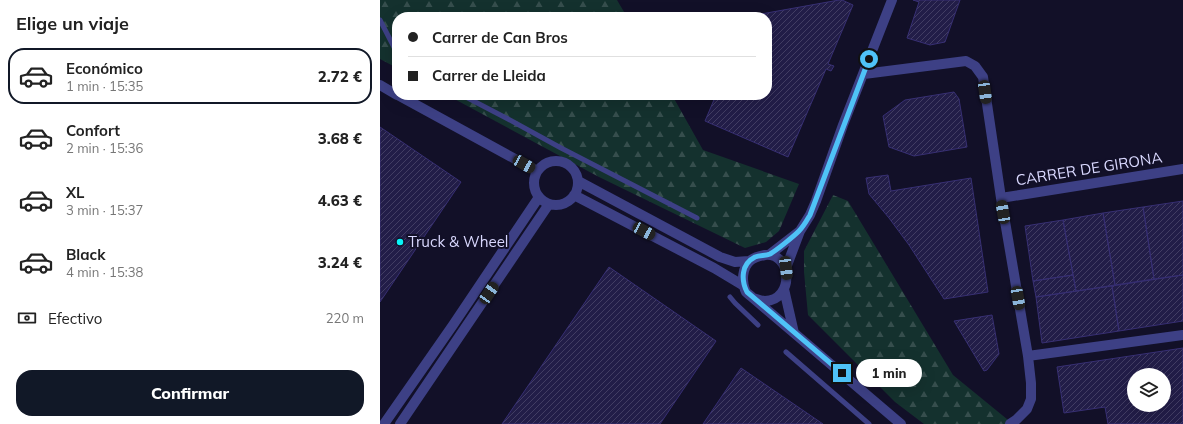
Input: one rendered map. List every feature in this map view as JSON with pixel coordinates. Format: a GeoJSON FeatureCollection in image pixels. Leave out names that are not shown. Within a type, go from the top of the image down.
{"type":"FeatureCollection","features":[{"type":"Feature","properties":{"kind":"street"},"geometry":{"type":"LineString","coordinates":[[753,298],[764,301],[772,300],[779,296],[784,289],[787,280],[786,268],[800,230],[810,215],[892,0]]}},
{"type":"Feature","properties":{"kind":"street"},"geometry":{"type":"LineString","coordinates":[[864,74],[966,61],[975,66],[983,77],[1001,198],[1028,356],[1031,383],[1031,399],[1027,410],[1010,424]]}},
{"type":"Feature","properties":{"kind":"street"},"geometry":{"type":"LineString","coordinates":[[380,85],[392,92]]}},
{"type":"Feature","properties":{"kind":"street"},"geometry":{"type":"LineString","coordinates":[[406,100],[538,171]]}},
{"type":"Feature","properties":{"kind":"street"},"geometry":{"type":"LineString","coordinates":[[553,162],[559,162],[571,167],[575,172],[578,182],[576,191],[569,201],[556,205],[549,204],[540,197],[535,189],[534,183],[538,171],[547,163],[553,162]]}},
{"type":"Feature","properties":{"kind":"street","name":"CARRER DE GIRONA"},"geometry":{"type":"LineString","coordinates":[[1001,198],[1183,169]]}},
{"type":"Feature","properties":{"kind":"street"},"geometry":{"type":"LineString","coordinates":[[578,182],[720,257],[735,262],[749,261]]}},
{"type":"Feature","properties":{"kind":"street"},"geometry":{"type":"LineString","coordinates":[[574,195],[714,268],[744,286]]}},
{"type":"Feature","properties":{"kind":"street"},"geometry":{"type":"LineString","coordinates":[[384,424],[540,197]]}},
{"type":"Feature","properties":{"kind":"street"},"geometry":{"type":"LineString","coordinates":[[400,424],[549,204]]}},
{"type":"Feature","properties":{"kind":"street"},"geometry":{"type":"LineString","coordinates":[[800,230],[769,255],[755,257],[749,261],[743,273],[744,286],[747,292],[901,424]]}},
{"type":"Feature","properties":{"kind":"street"},"geometry":{"type":"LineString","coordinates":[[769,255],[780,260],[786,268]]}},
{"type":"Feature","properties":{"kind":"street"},"geometry":{"type":"LineString","coordinates":[[784,289],[794,333]]}},
{"type":"Feature","properties":{"kind":"street"},"geometry":{"type":"LineString","coordinates":[[1028,356],[1183,335]]}},
{"type":"Feature","properties":{"kind":"lane"},"geometry":{"type":"LineString","coordinates":[[380,20],[392,43]]}},
{"type":"Feature","properties":{"kind":"lane"},"geometry":{"type":"LineString","coordinates":[[472,100],[697,218]]}},
{"type":"Feature","properties":{"kind":"lane"},"geometry":{"type":"LineString","coordinates":[[730,297],[758,325]]}},
{"type":"Feature","properties":{"kind":"lane"},"geometry":{"type":"LineString","coordinates":[[786,352],[868,424]]}},
{"type":"Feature","properties":{"kind":"green space"},"geometry":{"type":"Polygon","coordinates":[[[380,0],[617,0],[624,12],[392,12],[392,65],[380,59],[380,0]]]}},
{"type":"Feature","properties":{"kind":"green space"},"geometry":{"type":"Polygon","coordinates":[[[456,100],[675,100],[703,150],[799,184],[779,231],[766,242],[745,248],[599,177],[456,100]]]}},
{"type":"Feature","properties":{"kind":"green space"},"geometry":{"type":"Polygon","coordinates":[[[833,195],[848,201],[953,375],[1013,424],[924,424],[895,402],[808,315],[804,272],[804,251],[833,195]]]}},
{"type":"Feature","properties":{"kind":"building"},"geometry":{"type":"Polygon","coordinates":[[[839,0],[853,5],[828,64],[834,66],[831,71],[826,69],[788,157],[705,121],[714,100],[772,100],[772,12],[839,0]]]}},
{"type":"Feature","properties":{"kind":"building"},"geometry":{"type":"Polygon","coordinates":[[[913,0],[960,0],[945,42],[930,45],[907,38],[919,2],[913,0]]]}},
{"type":"Feature","properties":{"kind":"building"},"geometry":{"type":"Polygon","coordinates":[[[954,92],[959,99],[967,147],[914,156],[889,147],[883,116],[905,100],[954,92]]]}},
{"type":"Feature","properties":{"kind":"building","name":"Truck & Wheel"},"geometry":{"type":"Polygon","coordinates":[[[380,127],[461,182],[380,302],[380,127]]]}},
{"type":"Feature","properties":{"kind":"building"},"geometry":{"type":"Polygon","coordinates":[[[888,175],[891,191],[971,178],[988,292],[944,299],[909,245],[869,194],[866,178],[888,175]]]}},
{"type":"Feature","properties":{"kind":"building"},"geometry":{"type":"Polygon","coordinates":[[[1183,201],[1183,275],[1154,279],[1143,207],[1183,201]]]}},
{"type":"Feature","properties":{"kind":"building"},"geometry":{"type":"Polygon","coordinates":[[[1143,207],[1154,279],[1115,285],[1103,213],[1143,207]]]}},
{"type":"Feature","properties":{"kind":"building"},"geometry":{"type":"Polygon","coordinates":[[[1103,213],[1115,285],[1076,291],[1063,220],[1103,213]]]}},
{"type":"Feature","properties":{"kind":"building"},"geometry":{"type":"Polygon","coordinates":[[[1063,220],[1073,275],[1033,281],[1025,226],[1063,220]]]}},
{"type":"Feature","properties":{"kind":"building"},"geometry":{"type":"Polygon","coordinates":[[[609,267],[716,341],[660,424],[502,424],[609,267]]]}},
{"type":"Feature","properties":{"kind":"building"},"geometry":{"type":"Polygon","coordinates":[[[1073,275],[1076,291],[1036,297],[1033,281],[1073,275]]]}},
{"type":"Feature","properties":{"kind":"building"},"geometry":{"type":"Polygon","coordinates":[[[1183,275],[1183,321],[1119,331],[1112,286],[1183,275]]]}},
{"type":"Feature","properties":{"kind":"building"},"geometry":{"type":"Polygon","coordinates":[[[1112,286],[1119,331],[1042,343],[1036,297],[1112,286]]]}},
{"type":"Feature","properties":{"kind":"building"},"geometry":{"type":"Polygon","coordinates":[[[992,315],[999,354],[987,370],[984,371],[954,321],[992,315]]]}},
{"type":"Feature","properties":{"kind":"building"},"geometry":{"type":"Polygon","coordinates":[[[1183,348],[1183,424],[1108,424],[1105,407],[1064,413],[1057,367],[1183,348]]]}},
{"type":"Feature","properties":{"kind":"building"},"geometry":{"type":"Polygon","coordinates":[[[741,368],[823,424],[703,424],[741,368]]]}},
{"type":"Feature","properties":{"kind":"place","name":"Truck & Wheel"},"geometry":{"type":"Point","coordinates":[400,242]}},
{"type":"Feature","properties":{"kind":"route"},"geometry":{"type":"LineString","coordinates":[[842,373],[747,292],[744,286],[743,273],[749,261],[755,257],[769,255],[800,230],[810,215],[869,59]]}}]}
